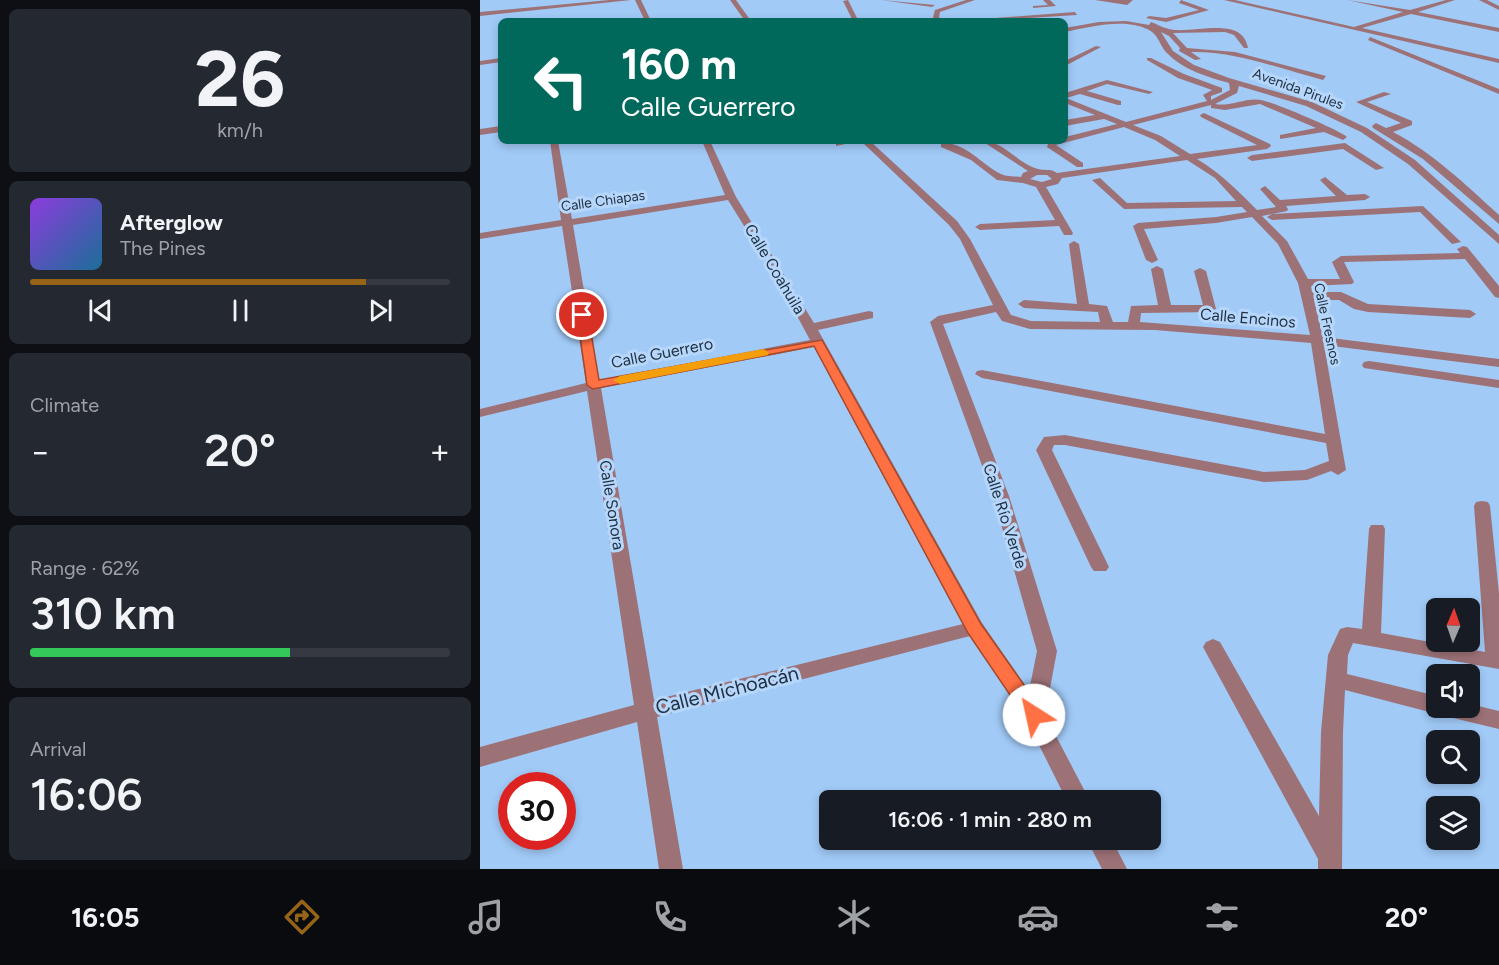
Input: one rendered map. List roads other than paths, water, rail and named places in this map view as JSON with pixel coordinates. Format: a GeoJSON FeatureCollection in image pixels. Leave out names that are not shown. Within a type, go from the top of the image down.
{"type":"FeatureCollection","features":[{"type":"Feature","properties":{"kind":"street"},"geometry":{"type":"LineString","coordinates":[[535,0],[537,12]]}},
{"type":"Feature","properties":{"kind":"street"},"geometry":{"type":"LineString","coordinates":[[480,14],[537,12],[628,0]]}},
{"type":"Feature","properties":{"kind":"street"},"geometry":{"type":"LineString","coordinates":[[638,0],[647,18]]}},
{"type":"Feature","properties":{"kind":"street"},"geometry":{"type":"LineString","coordinates":[[733,0],[747,18]]}},
{"type":"Feature","properties":{"kind":"street"},"geometry":{"type":"LineString","coordinates":[[742,0],[751,18]]}},
{"type":"Feature","properties":{"kind":"street"},"geometry":{"type":"LineString","coordinates":[[884,0],[932,5]]}},
{"type":"Feature","properties":{"kind":"street"},"geometry":{"type":"LineString","coordinates":[[922,18],[923,10],[949,0]]}},
{"type":"Feature","properties":{"kind":"street"},"geometry":{"type":"LineString","coordinates":[[937,18],[937,11],[972,0]]}},
{"type":"Feature","properties":{"kind":"street"},"geometry":{"type":"LineString","coordinates":[[1031,8],[1053,6],[1049,0]]}},
{"type":"Feature","properties":{"kind":"street"},"geometry":{"type":"LineString","coordinates":[[1098,0],[1129,1],[1131,8],[1118,22]]}},
{"type":"Feature","properties":{"kind":"street"},"geometry":{"type":"LineString","coordinates":[[1227,0],[1499,61]]}},
{"type":"Feature","properties":{"kind":"street"},"geometry":{"type":"LineString","coordinates":[[1350,0],[1499,30]]}},
{"type":"Feature","properties":{"kind":"street"},"geometry":{"type":"LineString","coordinates":[[1353,29],[1452,0]]}},
{"type":"Feature","properties":{"kind":"street"},"geometry":{"type":"LineString","coordinates":[[1477,0],[1499,8]]}},
{"type":"Feature","properties":{"kind":"street"},"geometry":{"type":"LineString","coordinates":[[846,1],[854,18]]}},
{"type":"Feature","properties":{"kind":"street"},"geometry":{"type":"LineString","coordinates":[[1133,22],[1140,16],[1166,20],[1206,10],[1181,2]]}},
{"type":"Feature","properties":{"kind":"street"},"geometry":{"type":"LineString","coordinates":[[1022,18],[1075,14]]}},
{"type":"Feature","properties":{"kind":"street"},"geometry":{"type":"LineString","coordinates":[[1068,29],[1118,22],[1157,32],[1197,29],[1233,32],[1246,48]]}},
{"type":"Feature","properties":{"kind":"street"},"geometry":{"type":"LineString","coordinates":[[1068,25],[1133,22],[1170,31]]}},
{"type":"Feature","properties":{"kind":"street"},"geometry":{"type":"LineString","coordinates":[[1175,22],[1197,29]]}},
{"type":"Feature","properties":{"kind":"street"},"geometry":{"type":"LineString","coordinates":[[1353,29],[1354,33],[1499,92]]}},
{"type":"Feature","properties":{"kind":"street","name":"Avenida Pirules"},"geometry":{"type":"LineString","coordinates":[[1170,31],[1183,50],[1222,70],[1324,103],[1412,144],[1495,212],[1499,220]]}},
{"type":"Feature","properties":{"kind":"street","name":"Avenida Pirules"},"geometry":{"type":"LineString","coordinates":[[1157,32],[1169,51],[1192,67],[1310,105],[1379,137],[1416,163],[1499,241]]}},
{"type":"Feature","properties":{"kind":"street"},"geometry":{"type":"LineString","coordinates":[[1068,62],[1098,47]]}},
{"type":"Feature","properties":{"kind":"street"},"geometry":{"type":"LineString","coordinates":[[1169,51],[1199,49],[1256,59],[1323,78]]}},
{"type":"Feature","properties":{"kind":"street"},"geometry":{"type":"LineString","coordinates":[[1149,59],[1180,76],[1216,88],[1218,91],[1206,98],[1224,108],[1250,101],[1261,102],[1343,137]]}},
{"type":"Feature","properties":{"kind":"street"},"geometry":{"type":"LineString","coordinates":[[480,63],[498,60]]}},
{"type":"Feature","properties":{"kind":"street"},"geometry":{"type":"LineString","coordinates":[[1214,102],[1234,91],[1235,86],[1231,80]]}},
{"type":"Feature","properties":{"kind":"street"},"geometry":{"type":"LineString","coordinates":[[1068,96],[1112,82],[1149,92]]}},
{"type":"Feature","properties":{"kind":"street"},"geometry":{"type":"LineString","coordinates":[[1079,91],[1118,103]]}},
{"type":"Feature","properties":{"kind":"street"},"geometry":{"type":"LineString","coordinates":[[1386,131],[1410,123],[1360,102],[1387,94]]}},
{"type":"Feature","properties":{"kind":"street"},"geometry":{"type":"LineString","coordinates":[[1068,139],[1214,102],[1259,97],[1310,105]]}},
{"type":"Feature","properties":{"kind":"street","name":"Calle Fresnos"},"geometry":{"type":"LineString","coordinates":[[1068,99],[1158,138],[1218,176],[1248,204],[1283,243],[1304,282],[1317,340],[1337,467],[1307,475],[1264,477],[1065,440],[1049,440],[1044,450],[1100,567]]}},
{"type":"Feature","properties":{"kind":"street"},"geometry":{"type":"LineString","coordinates":[[991,144],[1036,172],[1057,176],[1191,159],[1267,146],[1204,115]]}},
{"type":"Feature","properties":{"kind":"street"},"geometry":{"type":"LineString","coordinates":[[1068,123],[1108,116]]}},
{"type":"Feature","properties":{"kind":"street"},"geometry":{"type":"LineString","coordinates":[[480,132],[498,129]]}},
{"type":"Feature","properties":{"kind":"street"},"geometry":{"type":"LineString","coordinates":[[1283,136],[1328,129]]}},
{"type":"Feature","properties":{"kind":"street","name":"Calle Sonora"},"geometry":{"type":"LineString","coordinates":[[555,144],[671,869]]}},
{"type":"Feature","properties":{"kind":"street","name":"Calle Coahuila"},"geometry":{"type":"LineString","coordinates":[[707,144],[732,197],[814,335],[975,628],[1034,715],[1073,790]]}},
{"type":"Feature","properties":{"kind":"street"},"geometry":{"type":"LineString","coordinates":[[868,144],[953,223],[965,238],[1001,308]]}},
{"type":"Feature","properties":{"kind":"street"},"geometry":{"type":"LineString","coordinates":[[1052,144],[1051,147],[1080,165]]}},
{"type":"Feature","properties":{"kind":"street"},"geometry":{"type":"LineString","coordinates":[[944,145],[974,158],[1000,178],[1025,180],[1040,185],[1057,181],[1057,176]]}},
{"type":"Feature","properties":{"kind":"street"},"geometry":{"type":"LineString","coordinates":[[1201,165],[1345,146],[1379,168]]}},
{"type":"Feature","properties":{"kind":"street"},"geometry":{"type":"LineString","coordinates":[[1025,180],[1026,175],[1036,172]]}},
{"type":"Feature","properties":{"kind":"street"},"geometry":{"type":"LineString","coordinates":[[1097,180],[1124,207],[1198,203],[1248,204]]}},
{"type":"Feature","properties":{"kind":"street"},"geometry":{"type":"LineString","coordinates":[[1325,180],[1346,198]]}},
{"type":"Feature","properties":{"kind":"street"},"geometry":{"type":"LineString","coordinates":[[1040,185],[1069,233],[1083,306]]}},
{"type":"Feature","properties":{"kind":"street"},"geometry":{"type":"LineString","coordinates":[[1258,216],[1283,209],[1265,189]]}},
{"type":"Feature","properties":{"kind":"street","name":"Calle Chiapas"},"geometry":{"type":"LineString","coordinates":[[480,236],[732,197]]}},
{"type":"Feature","properties":{"kind":"street"},"geometry":{"type":"LineString","coordinates":[[1280,203],[1365,197]]}},
{"type":"Feature","properties":{"kind":"street"},"geometry":{"type":"LineString","coordinates":[[1165,308],[1155,265],[1138,226],[1258,216],[1414,208],[1428,212],[1463,249],[1499,294]]}},
{"type":"Feature","properties":{"kind":"street"},"geometry":{"type":"LineString","coordinates":[[980,227],[1069,233]]}},
{"type":"Feature","properties":{"kind":"street"},"geometry":{"type":"LineString","coordinates":[[1304,282],[1348,282],[1338,262],[1341,259],[1463,249]]}},
{"type":"Feature","properties":{"kind":"street"},"geometry":{"type":"LineString","coordinates":[[1134,325],[1136,309],[1210,309],[1200,271]]}},
{"type":"Feature","properties":{"kind":"street"},"geometry":{"type":"LineString","coordinates":[[1306,296],[1341,296],[1358,306],[1368,308],[1470,314]]}},
{"type":"Feature","properties":{"kind":"street"},"geometry":{"type":"LineString","coordinates":[[1024,304],[1103,309],[1107,325]]}},
{"type":"Feature","properties":{"kind":"street","name":"Calle Río Verde"},"geometry":{"type":"LineString","coordinates":[[1001,308],[936,322],[1001,496],[1047,651],[1034,715]]}},
{"type":"Feature","properties":{"kind":"street","name":"Calle Encinos"},"geometry":{"type":"LineString","coordinates":[[1001,308],[1006,318],[1023,324],[1134,325],[1317,340],[1499,363]]}},
{"type":"Feature","properties":{"kind":"street","name":"Calle Guerrero"},"geometry":{"type":"LineString","coordinates":[[480,413],[814,335],[869,315]]}},
{"type":"Feature","properties":{"kind":"street"},"geometry":{"type":"LineString","coordinates":[[1369,365],[1499,384]]}},
{"type":"Feature","properties":{"kind":"street"},"geometry":{"type":"LineString","coordinates":[[982,374],[1333,440]]}},
{"type":"Feature","properties":{"kind":"street"},"geometry":{"type":"LineString","coordinates":[[1330,862],[1332,732],[1338,655],[1347,634],[1496,662],[1482,506]]}},
{"type":"Feature","properties":{"kind":"street"},"geometry":{"type":"LineString","coordinates":[[1371,638],[1377,529]]}},
{"type":"Feature","properties":{"kind":"street","name":"Calle Michoacán"},"geometry":{"type":"LineString","coordinates":[[480,757],[645,711],[975,628]]}},
{"type":"Feature","properties":{"kind":"street"},"geometry":{"type":"LineString","coordinates":[[1213,646],[1330,862]]}},
{"type":"Feature","properties":{"kind":"street"},"geometry":{"type":"LineString","coordinates":[[1337,680],[1426,702]]}},
{"type":"Feature","properties":{"kind":"street"},"geometry":{"type":"LineString","coordinates":[[1480,715],[1499,720]]}},
{"type":"Feature","properties":{"kind":"street"},"geometry":{"type":"LineString","coordinates":[[1104,850],[1114,869]]}}]}
